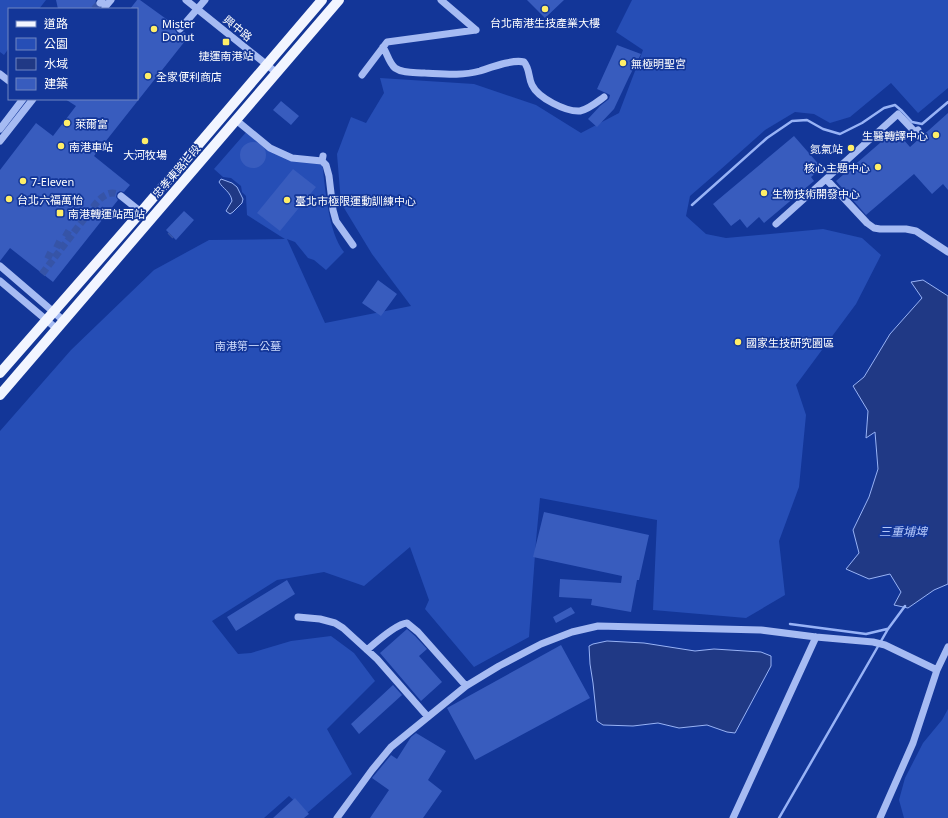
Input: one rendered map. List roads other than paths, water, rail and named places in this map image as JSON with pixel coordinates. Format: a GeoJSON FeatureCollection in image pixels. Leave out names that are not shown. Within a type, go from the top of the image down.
{"type":"FeatureCollection","features":[{"type":"Feature","properties":{"kind":"main road","name":"忠孝東路七段"},"geometry":{"type":"LineString","coordinates":[[0,373],[141,212],[322,0]]}},
{"type":"Feature","properties":{"kind":"main road","name":"忠孝東路七段"},"geometry":{"type":"LineString","coordinates":[[0,395],[339,0]]}},
{"type":"Feature","properties":{"kind":"street"},"geometry":{"type":"LineString","coordinates":[[102,3],[111,0]]}},
{"type":"Feature","properties":{"kind":"street","name":"興中路"},"geometry":{"type":"LineString","coordinates":[[186,0],[277,73]]}},
{"type":"Feature","properties":{"kind":"street"},"geometry":{"type":"LineString","coordinates":[[180,30],[205,0]]}},
{"type":"Feature","properties":{"kind":"street"},"geometry":{"type":"LineString","coordinates":[[362,75],[387,42],[476,30],[441,0]]}},
{"type":"Feature","properties":{"kind":"street"},"geometry":{"type":"LineString","coordinates":[[383,47],[394,67],[404,72],[412,73],[454,74],[474,72],[515,61],[524,62],[528,66],[532,86],[535,90],[553,104],[573,111],[590,107],[604,97]]}},
{"type":"Feature","properties":{"kind":"street"},"geometry":{"type":"LineString","coordinates":[[0,74],[8,80]]}},
{"type":"Feature","properties":{"kind":"street"},"geometry":{"type":"LineString","coordinates":[[0,129],[22,100]]}},
{"type":"Feature","properties":{"kind":"street"},"geometry":{"type":"LineString","coordinates":[[0,141],[32,100]]}},
{"type":"Feature","properties":{"kind":"street"},"geometry":{"type":"LineString","coordinates":[[776,224],[898,114],[915,132],[918,130]]}},
{"type":"Feature","properties":{"kind":"street"},"geometry":{"type":"LineString","coordinates":[[236,120],[270,148],[292,158],[322,158],[329,176],[333,210],[336,221],[353,245]]}},
{"type":"Feature","properties":{"kind":"street"},"geometry":{"type":"LineString","coordinates":[[826,179],[867,223],[874,228],[906,229],[916,231],[948,252]]}},
{"type":"Feature","properties":{"kind":"street"},"geometry":{"type":"LineString","coordinates":[[121,196],[141,212]]}},
{"type":"Feature","properties":{"kind":"street"},"geometry":{"type":"LineString","coordinates":[[0,266],[64,321]]}},
{"type":"Feature","properties":{"kind":"street"},"geometry":{"type":"LineString","coordinates":[[0,281],[57,329]]}},
{"type":"Feature","properties":{"kind":"street"},"geometry":{"type":"LineString","coordinates":[[298,617],[320,619],[334,623],[343,628],[377,659],[428,716]]}},
{"type":"Feature","properties":{"kind":"street"},"geometry":{"type":"LineString","coordinates":[[367,650],[396,627],[407,623],[418,632],[466,686]]}},
{"type":"Feature","properties":{"kind":"street"},"geometry":{"type":"LineString","coordinates":[[337,818],[391,747],[428,716],[466,686],[499,666],[541,644],[572,632],[598,626],[761,630],[873,642],[885,645],[937,670]]}},
{"type":"Feature","properties":{"kind":"street"},"geometry":{"type":"LineString","coordinates":[[734,818],[816,637]]}},
{"type":"Feature","properties":{"kind":"street"},"geometry":{"type":"LineString","coordinates":[[880,818],[913,743],[937,670],[948,647]]}},
{"type":"Feature","properties":{"kind":"water"},"geometry":{"type":"Polygon","coordinates":[[[221,179],[232,183],[237,187],[243,199],[242,203],[230,214],[226,211],[232,201],[229,193],[219,182],[221,179]]]}},
{"type":"Feature","properties":{"kind":"water","name":"三重埔埤"},"geometry":{"type":"Polygon","coordinates":[[[923,280],[948,296],[948,584],[934,590],[908,608],[894,605],[901,592],[890,574],[869,579],[846,569],[859,553],[853,530],[869,497],[878,469],[875,432],[866,438],[868,411],[853,386],[864,377],[890,334],[922,298],[911,282],[923,280]]]}},
{"type":"Feature","properties":{"kind":"water"},"geometry":{"type":"Polygon","coordinates":[[[607,641],[644,643],[695,651],[714,649],[761,652],[771,656],[771,666],[735,733],[727,732],[707,725],[679,728],[658,723],[633,726],[603,725],[597,721],[589,646],[607,641]]]}},
{"type":"Feature","properties":{"kind":"waterway"},"geometry":{"type":"LineString","coordinates":[[692,205],[767,138],[792,121],[807,120],[823,129],[840,134],[862,123],[884,108],[895,105],[912,122],[922,124],[948,102]]}},
{"type":"Feature","properties":{"kind":"waterway"},"geometry":{"type":"LineString","coordinates":[[779,818],[888,629],[905,606]]}},
{"type":"Feature","properties":{"kind":"waterway"},"geometry":{"type":"LineString","coordinates":[[790,624],[866,634],[887,629]]}},
{"type":"Feature","properties":{"kind":"tunnel"},"geometry":{"type":"LineString","coordinates":[[95,8],[100,3]]}},
{"type":"Feature","properties":{"kind":"tunnel"},"geometry":{"type":"LineString","coordinates":[[42,274],[99,200],[106,195],[113,193],[121,196]]}},
{"type":"Feature","properties":{"kind":"tunnel"},"geometry":{"type":"LineString","coordinates":[[64,232],[71,236]]}},
{"type":"Feature","properties":{"kind":"tunnel"},"geometry":{"type":"LineString","coordinates":[[55,243],[63,247]]}},
{"type":"Feature","properties":{"kind":"tunnel"},"geometry":{"type":"LineString","coordinates":[[46,254],[54,258]]}},
{"type":"Feature","properties":{"kind":"place","name":"台北南港生技產業大樓"},"geometry":{"type":"Point","coordinates":[545,9]}},
{"type":"Feature","properties":{"kind":"place","name":"Mister Donut"},"geometry":{"type":"Point","coordinates":[154,29]}},
{"type":"Feature","properties":{"kind":"place","name":"捷運南港站"},"geometry":{"type":"Point","coordinates":[226,42]}},
{"type":"Feature","properties":{"kind":"place","name":"無極明聖宮"},"geometry":{"type":"Point","coordinates":[623,63]}},
{"type":"Feature","properties":{"kind":"place","name":"全家便利商店"},"geometry":{"type":"Point","coordinates":[148,76]}},
{"type":"Feature","properties":{"kind":"place","name":"萊爾富"},"geometry":{"type":"Point","coordinates":[67,123]}},
{"type":"Feature","properties":{"kind":"place","name":"生醫轉譯中心"},"geometry":{"type":"Point","coordinates":[936,135]}},
{"type":"Feature","properties":{"kind":"place","name":"大河牧場"},"geometry":{"type":"Point","coordinates":[145,141]}},
{"type":"Feature","properties":{"kind":"place","name":"南港車站"},"geometry":{"type":"Point","coordinates":[61,146]}},
{"type":"Feature","properties":{"kind":"place","name":"氮氣站"},"geometry":{"type":"Point","coordinates":[851,148]}},
{"type":"Feature","properties":{"kind":"place","name":"核心主題中心"},"geometry":{"type":"Point","coordinates":[878,167]}},
{"type":"Feature","properties":{"kind":"place","name":"7-Eleven"},"geometry":{"type":"Point","coordinates":[23,181]}},
{"type":"Feature","properties":{"kind":"place","name":"生物技術開發中心"},"geometry":{"type":"Point","coordinates":[764,193]}},
{"type":"Feature","properties":{"kind":"place","name":"台北六福萬怡"},"geometry":{"type":"Point","coordinates":[9,199]}},
{"type":"Feature","properties":{"kind":"place","name":"臺北市極限運動訓練中心"},"geometry":{"type":"Point","coordinates":[287,200]}},
{"type":"Feature","properties":{"kind":"place","name":"南港轉運站西站"},"geometry":{"type":"Point","coordinates":[60,213]}},
{"type":"Feature","properties":{"kind":"place","name":"國家生技研究園區"},"geometry":{"type":"Point","coordinates":[738,342]}},
{"type":"Feature","properties":{"kind":"park label","name":"南港第一公墓"},"geometry":{"type":"Point","coordinates":[248,345]}}]}
